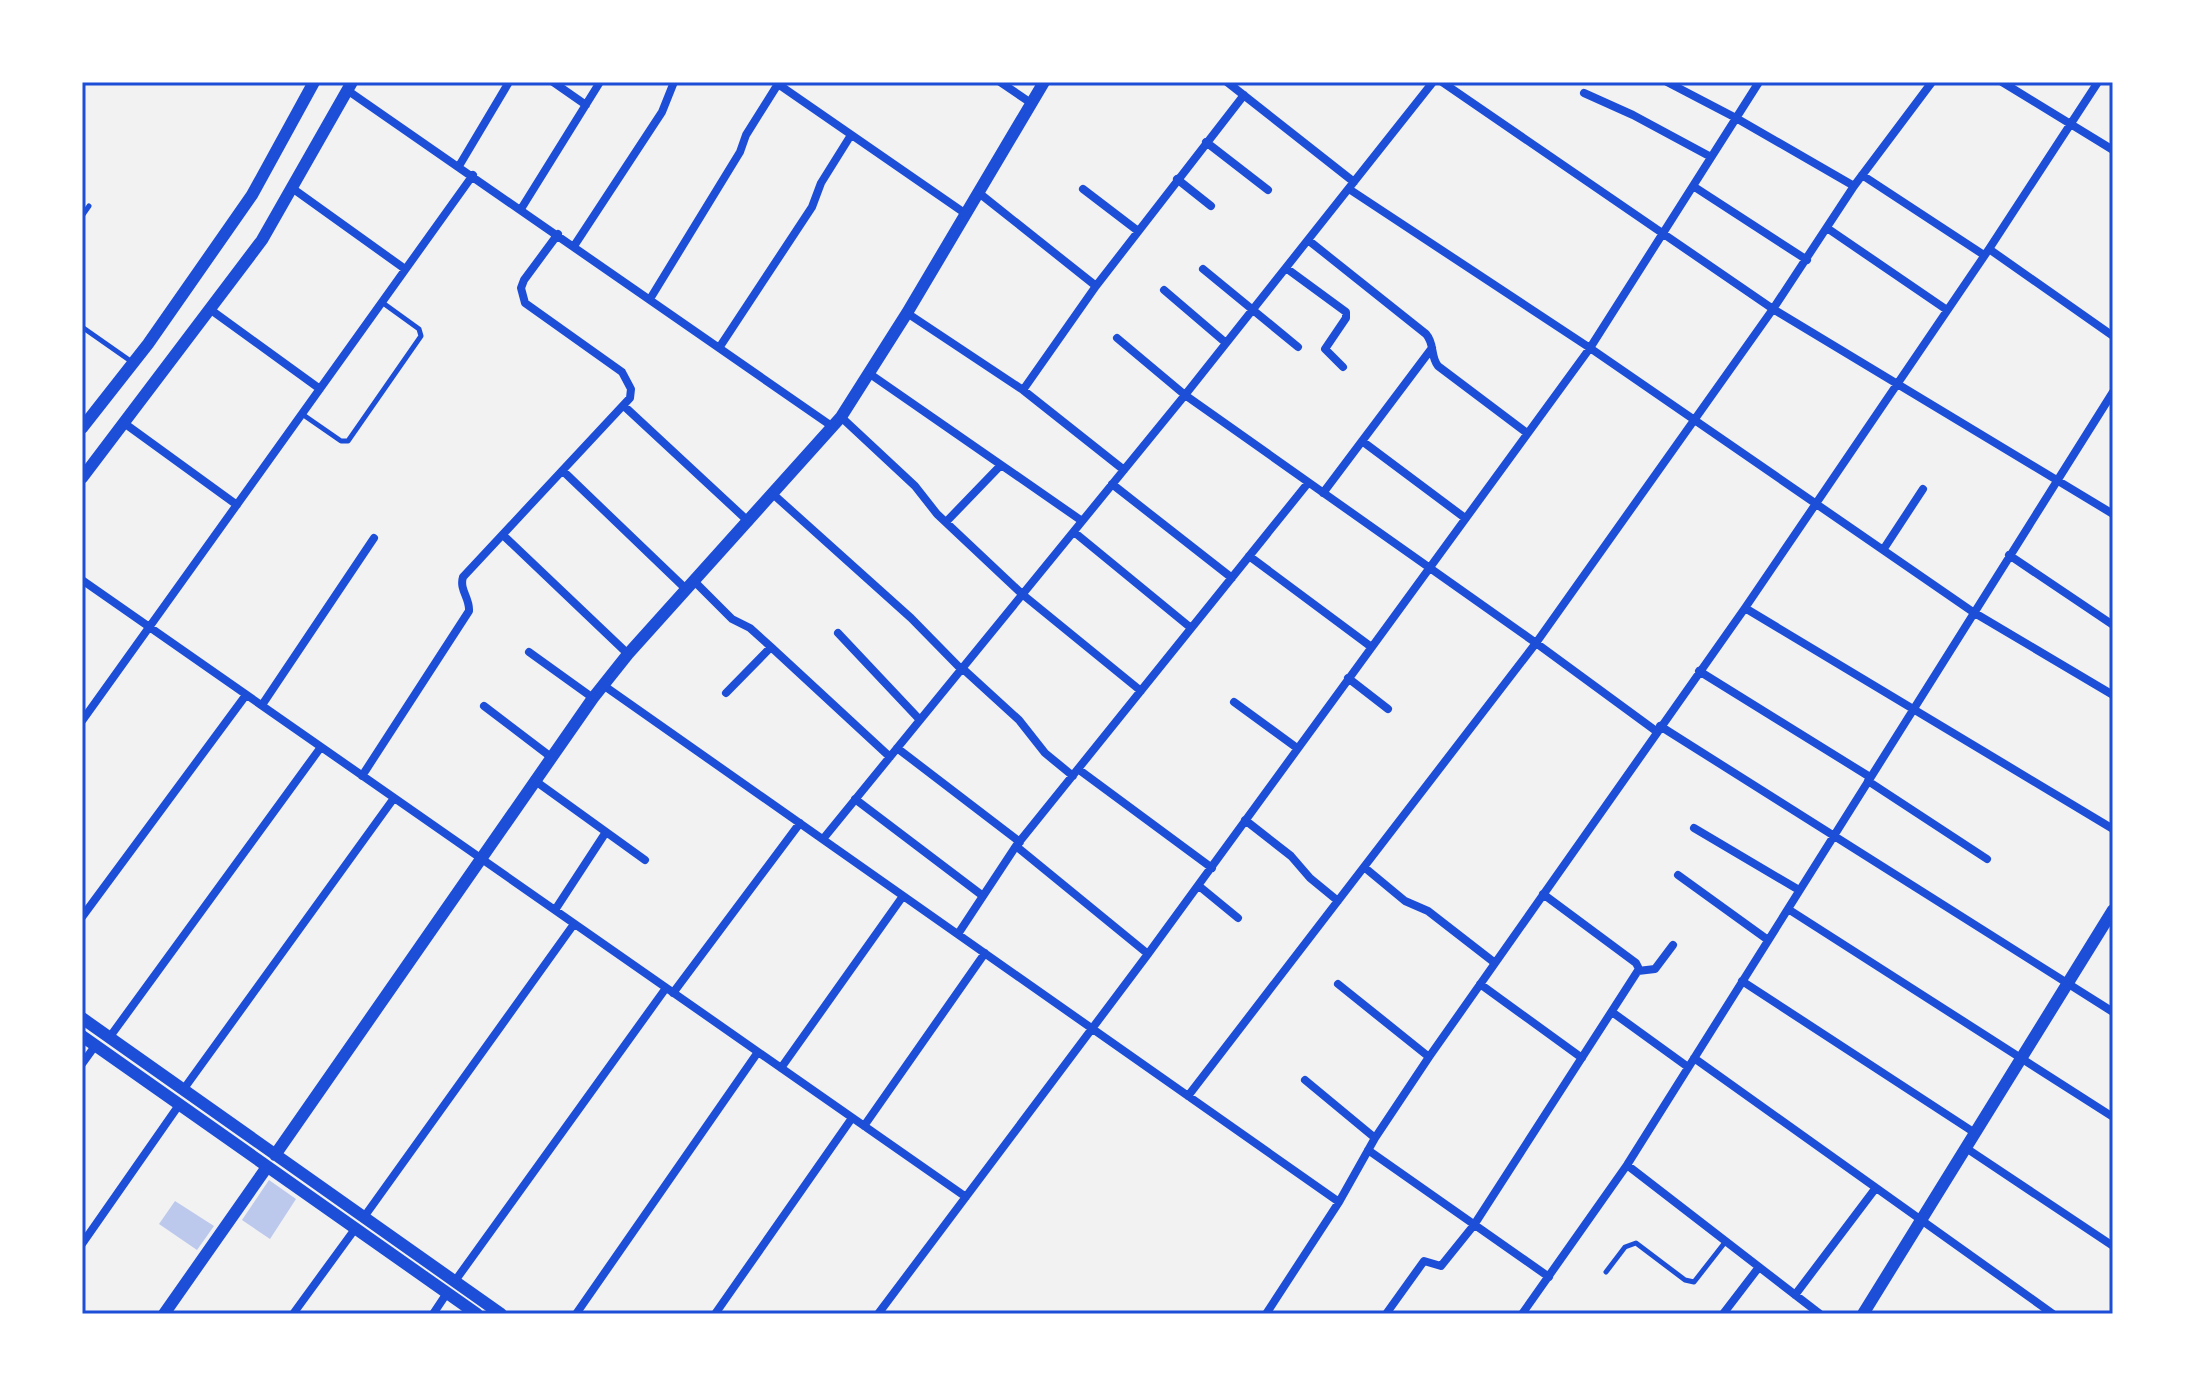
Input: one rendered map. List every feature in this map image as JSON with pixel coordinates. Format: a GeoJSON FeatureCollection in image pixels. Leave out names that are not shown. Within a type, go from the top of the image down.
{"type":"FeatureCollection","features":[{"type":"Feature","properties":{"kind":"street"},"geometry":{"type":"LineString","coordinates":[[82,428],[133,363],[252,195],[314,82]]}},
{"type":"Feature","properties":{"kind":"street"},"geometry":{"type":"LineString","coordinates":[[459,166],[509,82]]}},
{"type":"Feature","properties":{"kind":"street"},"geometry":{"type":"LineString","coordinates":[[553,82],[586,105]]}},
{"type":"Feature","properties":{"kind":"street"},"geometry":{"type":"LineString","coordinates":[[521,209],[600,82]]}},
{"type":"Feature","properties":{"kind":"street"},"geometry":{"type":"LineString","coordinates":[[574,246],[662,112],[674,82]]}},
{"type":"Feature","properties":{"kind":"street"},"geometry":{"type":"LineString","coordinates":[[1000,82],[1031,103]]}},
{"type":"Feature","properties":{"kind":"street"},"geometry":{"type":"LineString","coordinates":[[275,1155],[593,698],[628,654],[837,422],[870,374],[1044,82]]}},
{"type":"Feature","properties":{"kind":"street"},"geometry":{"type":"LineString","coordinates":[[1227,82],[1352,186],[1973,612],[2113,695]]}},
{"type":"Feature","properties":{"kind":"street"},"geometry":{"type":"LineString","coordinates":[[823,839],[1185,395],[1433,82]]}},
{"type":"Feature","properties":{"kind":"street"},"geometry":{"type":"LineString","coordinates":[[1442,82],[1773,309],[2113,514]]}},
{"type":"Feature","properties":{"kind":"street"},"geometry":{"type":"LineString","coordinates":[[1667,82],[1854,186]]}},
{"type":"Feature","properties":{"kind":"street"},"geometry":{"type":"LineString","coordinates":[[893,1314],[881,1311],[1199,886],[1370,646],[1590,348],[1759,82]]}},
{"type":"Feature","properties":{"kind":"street"},"geometry":{"type":"LineString","coordinates":[[1188,1096],[1536,643],[1773,309],[1854,186],[1932,82]]}},
{"type":"Feature","properties":{"kind":"street"},"geometry":{"type":"LineString","coordinates":[[2002,82],[2113,150]]}},
{"type":"Feature","properties":{"kind":"street"},"geometry":{"type":"LineString","coordinates":[[1266,1314],[1429,1057],[1745,608],[2098,82]]}},
{"type":"Feature","properties":{"kind":"street"},"geometry":{"type":"LineString","coordinates":[[650,299],[740,152],[746,135],[776,83],[966,214]]}},
{"type":"Feature","properties":{"kind":"street"},"geometry":{"type":"LineString","coordinates":[[82,478],[262,240],[350,86],[719,348],[837,422],[915,486],[946,522],[1022,594],[1141,691]]}},
{"type":"Feature","properties":{"kind":"street"},"geometry":{"type":"LineString","coordinates":[[1584,93],[1633,115],[1711,157]]}},
{"type":"Feature","properties":{"kind":"street"},"geometry":{"type":"LineString","coordinates":[[1023,390],[1096,286],[1244,95]]}},
{"type":"Feature","properties":{"kind":"street"},"geometry":{"type":"LineString","coordinates":[[719,348],[812,207],[821,183],[851,135]]}},
{"type":"Feature","properties":{"kind":"street"},"geometry":{"type":"LineString","coordinates":[[1206,142],[1268,190]]}},
{"type":"Feature","properties":{"kind":"street"},"geometry":{"type":"LineString","coordinates":[[82,721],[473,175]]}},
{"type":"Feature","properties":{"kind":"street"},"geometry":{"type":"LineString","coordinates":[[1862,175],[2113,336]]}},
{"type":"Feature","properties":{"kind":"street"},"geometry":{"type":"LineString","coordinates":[[1177,179],[1211,206]]}},
{"type":"Feature","properties":{"kind":"street"},"geometry":{"type":"LineString","coordinates":[[1693,186],[1807,260]]}},
{"type":"Feature","properties":{"kind":"street"},"geometry":{"type":"LineString","coordinates":[[292,188],[405,269]]}},
{"type":"Feature","properties":{"kind":"street"},"geometry":{"type":"LineString","coordinates":[[1083,189],[1138,231]]}},
{"type":"Feature","properties":{"kind":"street"},"geometry":{"type":"LineString","coordinates":[[979,193],[1096,286]]}},
{"type":"Feature","properties":{"kind":"street"},"geometry":{"type":"LineString","coordinates":[[1827,228],[1947,310]]}},
{"type":"Feature","properties":{"kind":"street"},"geometry":{"type":"LineString","coordinates":[[362,776],[468,613],[470,605],[461,584],[463,577],[630,398],[631,389],[622,372],[531,309],[522,296],[524,280],[558,234]]}},
{"type":"Feature","properties":{"kind":"street"},"geometry":{"type":"LineString","coordinates":[[1308,240],[1426,334],[1431,340],[1433,359],[1438,366],[1527,433]]}},
{"type":"Feature","properties":{"kind":"street"},"geometry":{"type":"LineString","coordinates":[[1286,268],[1346,312],[1346,318],[1325,349],[1343,367]]}},
{"type":"Feature","properties":{"kind":"street"},"geometry":{"type":"LineString","coordinates":[[1203,269],[1298,347]]}},
{"type":"Feature","properties":{"kind":"street"},"geometry":{"type":"LineString","coordinates":[[1164,290],[1226,343]]}},
{"type":"Feature","properties":{"kind":"street"},"geometry":{"type":"LineString","coordinates":[[211,310],[320,389]]}},
{"type":"Feature","properties":{"kind":"street"},"geometry":{"type":"LineString","coordinates":[[907,313],[1023,390],[1124,470]]}},
{"type":"Feature","properties":{"kind":"street"},"geometry":{"type":"LineString","coordinates":[[1117,338],[1185,395],[1658,729],[2113,1012]]}},
{"type":"Feature","properties":{"kind":"street"},"geometry":{"type":"LineString","coordinates":[[1323,493],[1432,348]]}},
{"type":"Feature","properties":{"kind":"street"},"geometry":{"type":"LineString","coordinates":[[870,374],[1082,521]]}},
{"type":"Feature","properties":{"kind":"street"},"geometry":{"type":"LineString","coordinates":[[1522,1314],[1627,1165],[2009,555],[2110,403],[2113,392]]}},
{"type":"Feature","properties":{"kind":"street"},"geometry":{"type":"LineString","coordinates":[[624,406],[749,522]]}},
{"type":"Feature","properties":{"kind":"street"},"geometry":{"type":"LineString","coordinates":[[124,423],[237,505]]}},
{"type":"Feature","properties":{"kind":"street"},"geometry":{"type":"LineString","coordinates":[[1362,441],[1465,518]]}},
{"type":"Feature","properties":{"kind":"street"},"geometry":{"type":"LineString","coordinates":[[946,522],[1001,465]]}},
{"type":"Feature","properties":{"kind":"street"},"geometry":{"type":"LineString","coordinates":[[563,471],[690,586],[732,619],[750,628],[890,757]]}},
{"type":"Feature","properties":{"kind":"street"},"geometry":{"type":"LineString","coordinates":[[958,934],[1018,844],[1308,483]]}},
{"type":"Feature","properties":{"kind":"street"},"geometry":{"type":"LineString","coordinates":[[1112,484],[1232,578]]}},
{"type":"Feature","properties":{"kind":"street"},"geometry":{"type":"LineString","coordinates":[[1883,550],[1923,489]]}},
{"type":"Feature","properties":{"kind":"street"},"geometry":{"type":"LineString","coordinates":[[774,495],[1019,720],[1045,753],[1212,868]]}},
{"type":"Feature","properties":{"kind":"street"},"geometry":{"type":"LineString","coordinates":[[1074,532],[1191,628]]}},
{"type":"Feature","properties":{"kind":"street"},"geometry":{"type":"LineString","coordinates":[[503,535],[628,654]]}},
{"type":"Feature","properties":{"kind":"street"},"geometry":{"type":"LineString","coordinates":[[262,705],[374,538]]}},
{"type":"Feature","properties":{"kind":"street"},"geometry":{"type":"LineString","coordinates":[[2009,555],[2113,625]]}},
{"type":"Feature","properties":{"kind":"street"},"geometry":{"type":"LineString","coordinates":[[1249,556],[1370,646]]}},
{"type":"Feature","properties":{"kind":"street"},"geometry":{"type":"LineString","coordinates":[[82,580],[966,1197]]}},
{"type":"Feature","properties":{"kind":"street"},"geometry":{"type":"LineString","coordinates":[[1745,608],[2113,829]]}},
{"type":"Feature","properties":{"kind":"street"},"geometry":{"type":"LineString","coordinates":[[838,633],[920,720]]}},
{"type":"Feature","properties":{"kind":"street"},"geometry":{"type":"LineString","coordinates":[[726,693],[771,647]]}},
{"type":"Feature","properties":{"kind":"street"},"geometry":{"type":"LineString","coordinates":[[529,652],[593,698]]}},
{"type":"Feature","properties":{"kind":"street"},"geometry":{"type":"LineString","coordinates":[[1699,671],[1869,779],[1987,859]]}},
{"type":"Feature","properties":{"kind":"street"},"geometry":{"type":"LineString","coordinates":[[1348,678],[1388,709]]}},
{"type":"Feature","properties":{"kind":"street"},"geometry":{"type":"LineString","coordinates":[[603,685],[1339,1202]]}},
{"type":"Feature","properties":{"kind":"street"},"geometry":{"type":"LineString","coordinates":[[82,917],[246,695]]}},
{"type":"Feature","properties":{"kind":"street"},"geometry":{"type":"LineString","coordinates":[[1234,702],[1297,748]]}},
{"type":"Feature","properties":{"kind":"street"},"geometry":{"type":"LineString","coordinates":[[484,706],[551,757]]}},
{"type":"Feature","properties":{"kind":"street"},"geometry":{"type":"LineString","coordinates":[[109,1038],[321,747]]}},
{"type":"Feature","properties":{"kind":"street"},"geometry":{"type":"LineString","coordinates":[[897,748],[1018,844],[1148,954]]}},
{"type":"Feature","properties":{"kind":"street"},"geometry":{"type":"LineString","coordinates":[[534,780],[645,860]]}},
{"type":"Feature","properties":{"kind":"street"},"geometry":{"type":"LineString","coordinates":[[183,1090],[394,798]]}},
{"type":"Feature","properties":{"kind":"street"},"geometry":{"type":"LineString","coordinates":[[855,799],[983,896]]}},
{"type":"Feature","properties":{"kind":"street"},"geometry":{"type":"LineString","coordinates":[[1245,820],[1291,856],[1310,878],[1338,901]]}},
{"type":"Feature","properties":{"kind":"street"},"geometry":{"type":"LineString","coordinates":[[455,1281],[670,990],[800,823]]}},
{"type":"Feature","properties":{"kind":"street"},"geometry":{"type":"LineString","coordinates":[[1694,828],[1799,890]]}},
{"type":"Feature","properties":{"kind":"street"},"geometry":{"type":"LineString","coordinates":[[555,910],[606,832]]}},
{"type":"Feature","properties":{"kind":"street"},"geometry":{"type":"LineString","coordinates":[[1364,867],[1405,901],[1428,911],[1495,963]]}},
{"type":"Feature","properties":{"kind":"street"},"geometry":{"type":"LineString","coordinates":[[1678,875],[1768,940]]}},
{"type":"Feature","properties":{"kind":"street"},"geometry":{"type":"LineString","coordinates":[[1199,886],[1238,918]]}},
{"type":"Feature","properties":{"kind":"street"},"geometry":{"type":"LineString","coordinates":[[1386,1314],[1424,1261],[1441,1266],[1474,1225],[1638,971],[1636,963],[1543,894]]}},
{"type":"Feature","properties":{"kind":"street"},"geometry":{"type":"LineString","coordinates":[[781,1068],[903,896]]}},
{"type":"Feature","properties":{"kind":"street"},"geometry":{"type":"LineString","coordinates":[[1788,909],[2113,1117]]}},
{"type":"Feature","properties":{"kind":"street"},"geometry":{"type":"LineString","coordinates":[[1863,1314],[2067,984],[2108,929],[2113,910]]}},
{"type":"Feature","properties":{"kind":"street"},"geometry":{"type":"LineString","coordinates":[[364,1217],[574,924]]}},
{"type":"Feature","properties":{"kind":"street"},"geometry":{"type":"LineString","coordinates":[[1638,971],[1655,969],[1673,945]]}},
{"type":"Feature","properties":{"kind":"street"},"geometry":{"type":"LineString","coordinates":[[864,1126],[985,953]]}},
{"type":"Feature","properties":{"kind":"street"},"geometry":{"type":"LineString","coordinates":[[1742,981],[1975,1133]]}},
{"type":"Feature","properties":{"kind":"street"},"geometry":{"type":"LineString","coordinates":[[1338,984],[1429,1057]]}},
{"type":"Feature","properties":{"kind":"street"},"geometry":{"type":"LineString","coordinates":[[1480,984],[1582,1058]]}},
{"type":"Feature","properties":{"kind":"street"},"geometry":{"type":"LineString","coordinates":[[1612,1012],[1688,1067]]}},
{"type":"Feature","properties":{"kind":"street"},"geometry":{"type":"LineString","coordinates":[[82,1018],[501,1314]]}},
{"type":"Feature","properties":{"kind":"street"},"geometry":{"type":"LineString","coordinates":[[82,1036],[477,1314]]}},
{"type":"Feature","properties":{"kind":"street"},"geometry":{"type":"LineString","coordinates":[[82,1064],[95,1046]]}},
{"type":"Feature","properties":{"kind":"street"},"geometry":{"type":"LineString","coordinates":[[576,1314],[758,1052]]}},
{"type":"Feature","properties":{"kind":"street"},"geometry":{"type":"LineString","coordinates":[[1694,1058],[2053,1314]]}},
{"type":"Feature","properties":{"kind":"street"},"geometry":{"type":"LineString","coordinates":[[1305,1080],[1375,1138]]}},
{"type":"Feature","properties":{"kind":"street"},"geometry":{"type":"LineString","coordinates":[[82,1244],[179,1105]]}},
{"type":"Feature","properties":{"kind":"street"},"geometry":{"type":"LineString","coordinates":[[715,1314],[852,1118]]}},
{"type":"Feature","properties":{"kind":"street"},"geometry":{"type":"LineString","coordinates":[[1966,1148],[2113,1246]]}},
{"type":"Feature","properties":{"kind":"street"},"geometry":{"type":"LineString","coordinates":[[1368,1150],[1549,1277]]}},
{"type":"Feature","properties":{"kind":"street"},"geometry":{"type":"LineString","coordinates":[[1627,1165],[1820,1314]]}},
{"type":"Feature","properties":{"kind":"street"},"geometry":{"type":"LineString","coordinates":[[164,1314],[267,1167]]}},
{"type":"Feature","properties":{"kind":"street"},"geometry":{"type":"LineString","coordinates":[[1795,1295],[1875,1189]]}},
{"type":"Feature","properties":{"kind":"street"},"geometry":{"type":"LineString","coordinates":[[293,1314],[355,1229]]}},
{"type":"Feature","properties":{"kind":"street"},"geometry":{"type":"LineString","coordinates":[[1723,1314],[1759,1267]]}},
{"type":"Feature","properties":{"kind":"street"},"geometry":{"type":"LineString","coordinates":[[433,1314],[447,1293]]}},
{"type":"Feature","properties":{"kind":"lane"},"geometry":{"type":"LineString","coordinates":[[82,216],[89,206]]}},
{"type":"Feature","properties":{"kind":"lane"},"geometry":{"type":"LineString","coordinates":[[302,414],[341,441],[348,441],[421,336],[419,329],[382,302]]}},
{"type":"Feature","properties":{"kind":"lane"},"geometry":{"type":"LineString","coordinates":[[82,327],[133,363]]}},
{"type":"Feature","properties":{"kind":"lane"},"geometry":{"type":"LineString","coordinates":[[1606,1272],[1625,1247],[1636,1243],[1685,1280],[1694,1282],[1726,1241]]}},
{"type":"Feature","properties":{"kind":"building"},"geometry":{"type":"Polygon","coordinates":[[[269,1180],[296,1199],[270,1239],[242,1220],[269,1180]]]}},
{"type":"Feature","properties":{"kind":"building"},"geometry":{"type":"Polygon","coordinates":[[[175,1201],[214,1226],[197,1250],[159,1224],[175,1201]]]}}]}
